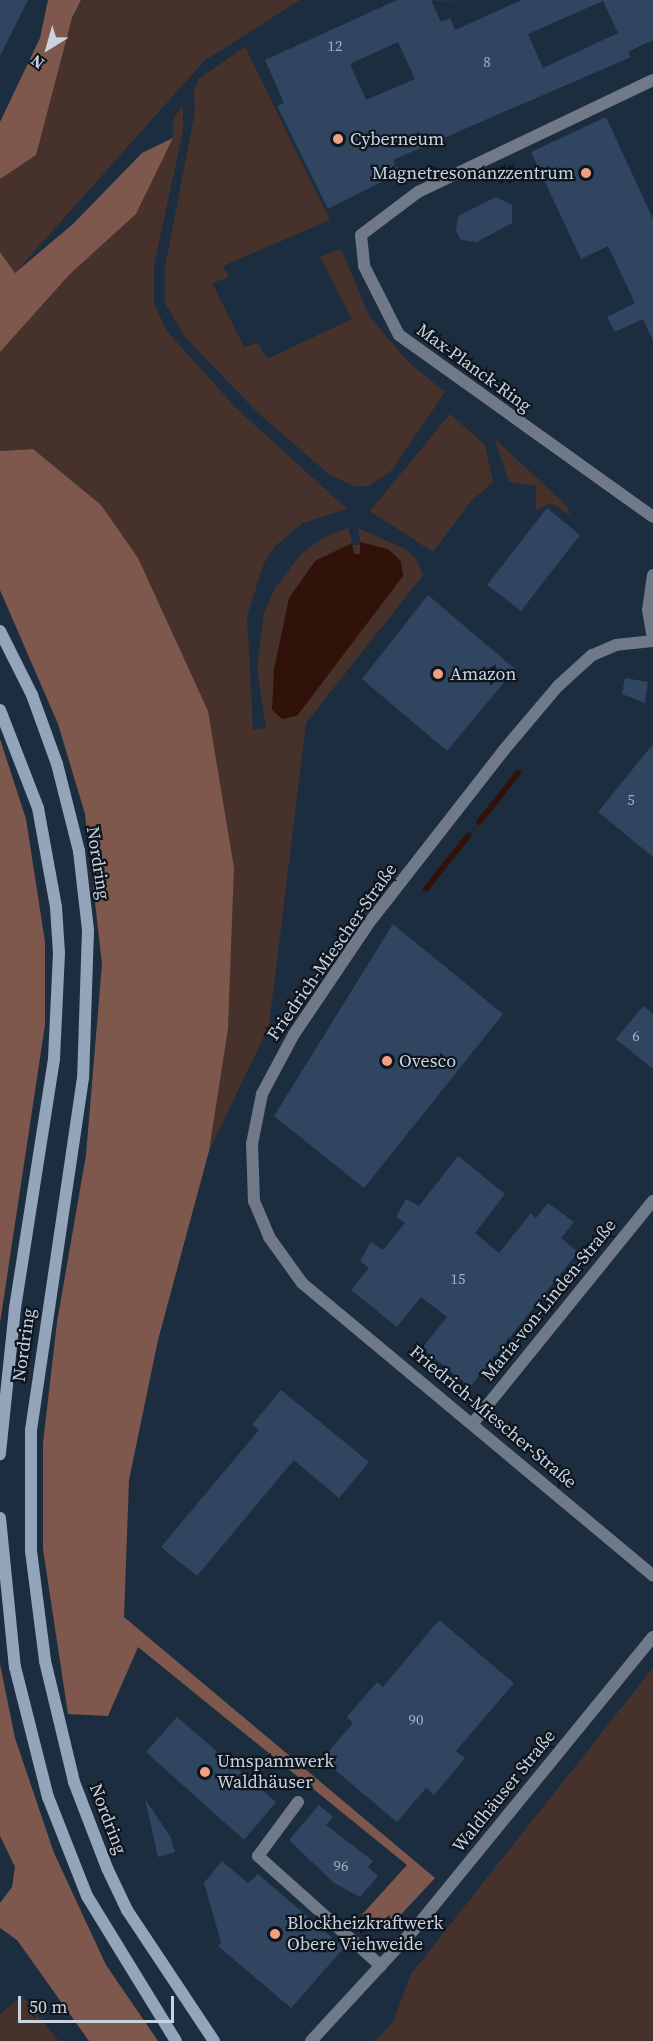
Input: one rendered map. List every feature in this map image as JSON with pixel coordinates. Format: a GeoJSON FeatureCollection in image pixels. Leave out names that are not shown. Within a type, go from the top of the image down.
{"type":"FeatureCollection","features":[{"type":"Feature","properties":{"kind":"street","name":"Max-Planck-Ring"},"geometry":{"type":"LineString","coordinates":[[653,80],[418,192],[361,235],[364,266],[399,335],[653,517]]}},
{"type":"Feature","properties":{"kind":"street"},"geometry":{"type":"LineString","coordinates":[[653,575],[648,610],[653,639]]}},
{"type":"Feature","properties":{"kind":"street","name":"Nordring"},"geometry":{"type":"LineString","coordinates":[[0,631],[32,695],[57,764],[79,851],[88,930],[83,1078],[32,1430],[31,1551],[40,1633],[63,1744],[107,1868],[127,1910],[214,2041]]}},
{"type":"Feature","properties":{"kind":"street","name":"Friedrich-Miescher-Straße"},"geometry":{"type":"LineString","coordinates":[[653,639],[616,645],[592,655],[542,704],[371,920],[294,1034],[262,1094],[252,1144],[254,1201],[274,1245],[302,1283],[653,1575]]}},
{"type":"Feature","properties":{"kind":"street","name":"Nordring"},"geometry":{"type":"LineString","coordinates":[[0,710],[38,808],[50,868],[59,953],[54,1059],[15,1308],[0,1455]]}},
{"type":"Feature","properties":{"kind":"street","name":"Maria-von-Linden-Straße"},"geometry":{"type":"LineString","coordinates":[[473,1423],[653,1201]]}},
{"type":"Feature","properties":{"kind":"street"},"geometry":{"type":"LineString","coordinates":[[0,1518],[15,1667],[48,1797],[87,1896],[176,2041]]}},
{"type":"Feature","properties":{"kind":"street","name":"Waldhäuser Straße"},"geometry":{"type":"LineString","coordinates":[[311,2041],[381,1966],[653,1637]]}},
{"type":"Feature","properties":{"kind":"street"},"geometry":{"type":"LineString","coordinates":[[297,1802],[258,1856],[381,1966]]}},
{"type":"Feature","properties":{"kind":"shaded area"},"geometry":{"type":"Polygon","coordinates":[[[48,0],[81,0],[72,18],[36,155],[0,179],[0,122],[40,38],[48,0]]]}},
{"type":"Feature","properties":{"kind":"shaded area"},"geometry":{"type":"Polygon","coordinates":[[[81,0],[300,0],[204,61],[15,273],[0,252],[0,179],[81,0]]]}},
{"type":"Feature","properties":{"kind":"shaded area"},"geometry":{"type":"Polygon","coordinates":[[[245,47],[330,220],[223,266],[229,277],[212,283],[244,347],[258,343],[267,359],[352,319],[320,257],[341,249],[369,316],[409,363],[445,392],[391,471],[369,486],[354,486],[330,475],[258,413],[185,337],[165,303],[165,267],[195,112],[194,92],[198,79],[245,47]]]}},
{"type":"Feature","properties":{"kind":"shaded area"},"geometry":{"type":"Polygon","coordinates":[[[183,105],[183,131],[154,265],[154,303],[166,330],[236,408],[347,509],[303,523],[275,546],[264,563],[247,616],[253,730],[266,728],[257,668],[264,614],[275,588],[301,554],[324,537],[348,528],[353,545],[361,545],[358,528],[405,549],[417,560],[423,575],[306,723],[269,1026],[209,1151],[228,1029],[234,868],[162,619],[138,558],[33,449],[0,451],[0,352],[70,274],[136,214],[173,138],[173,119],[183,105]]]}},
{"type":"Feature","properties":{"kind":"shaded area"},"geometry":{"type":"Polygon","coordinates":[[[173,138],[136,214],[70,274],[0,352],[0,252],[15,273],[73,224],[142,153],[173,138]]]}},
{"type":"Feature","properties":{"kind":"shaded area"},"geometry":{"type":"Polygon","coordinates":[[[450,414],[485,445],[493,482],[471,501],[433,552],[370,511],[450,414]]]}},
{"type":"Feature","properties":{"kind":"shaded area"},"geometry":{"type":"Polygon","coordinates":[[[494,438],[567,506],[570,515],[550,503],[536,511],[536,486],[509,482],[494,438]]]}},
{"type":"Feature","properties":{"kind":"shaded area"},"geometry":{"type":"Polygon","coordinates":[[[33,449],[101,505],[138,558],[208,711],[234,868],[228,1029],[209,1151],[158,1340],[129,1480],[124,1617],[435,1878],[392,1924],[372,1928],[358,1919],[407,1865],[138,1647],[108,1716],[68,1714],[43,1549],[43,1443],[57,1322],[86,1155],[102,964],[85,814],[58,724],[0,590],[0,451],[33,449]]]}},
{"type":"Feature","properties":{"kind":"shaded area"},"geometry":{"type":"Polygon","coordinates":[[[360,542],[388,549],[401,561],[403,576],[297,716],[282,719],[272,710],[274,669],[289,598],[315,561],[352,543],[354,554],[360,554],[360,542]]]}},
{"type":"Feature","properties":{"kind":"shaded area"},"geometry":{"type":"Polygon","coordinates":[[[0,739],[26,819],[45,942],[45,1025],[0,1323],[0,739]]]}},
{"type":"Feature","properties":{"kind":"shaded area"},"geometry":{"type":"Polygon","coordinates":[[[0,1664],[15,1738],[54,1853],[106,1965],[158,2041],[89,2041],[17,1940],[0,1928],[0,1903],[12,1887],[15,1867],[0,1836],[0,1664]]]}},
{"type":"Feature","properties":{"kind":"shaded area"},"geometry":{"type":"Polygon","coordinates":[[[653,1668],[653,2041],[375,2041],[393,2022],[411,1974],[653,1668]]]}},
{"type":"Feature","properties":{"kind":"shaded area"},"geometry":{"type":"Polygon","coordinates":[[[22,1996],[59,2041],[0,2041],[0,2014],[22,1996]]]}},
{"type":"Feature","properties":{"kind":"building"},"geometry":{"type":"Polygon","coordinates":[[[0,0],[28,0],[0,56],[0,0]]]}},
{"type":"Feature","properties":{"kind":"building"},"geometry":{"type":"Polygon","coordinates":[[[397,0],[431,0],[441,22],[450,18],[455,30],[522,0],[653,0],[653,40],[628,52],[631,57],[393,160],[399,173],[328,209],[277,106],[284,103],[265,60],[397,0]],[[603,1],[528,34],[543,68],[618,33],[603,1]],[[398,42],[350,64],[366,100],[415,79],[398,42]]]}},
{"type":"Feature","properties":{"kind":"building","name":"Magnetresonanzzentrum"},"geometry":{"type":"Polygon","coordinates":[[[606,117],[653,219],[653,341],[643,319],[615,332],[607,317],[635,303],[608,246],[581,259],[531,152],[606,117]]]}},
{"type":"Feature","properties":{"kind":"building"},"geometry":{"type":"Polygon","coordinates":[[[496,197],[512,205],[512,223],[477,242],[461,240],[456,231],[458,216],[496,197]]]}},
{"type":"Feature","properties":{"kind":"building"},"geometry":{"type":"Polygon","coordinates":[[[547,508],[580,535],[521,611],[487,585],[547,508]]]}},
{"type":"Feature","properties":{"kind":"building","name":"Amazon"},"geometry":{"type":"Polygon","coordinates":[[[428,595],[515,669],[447,751],[362,679],[428,595]]]}},
{"type":"Feature","properties":{"kind":"building"},"geometry":{"type":"Polygon","coordinates":[[[625,678],[648,682],[645,703],[622,694],[625,678]]]}},
{"type":"Feature","properties":{"kind":"building"},"geometry":{"type":"Polygon","coordinates":[[[653,744],[653,857],[598,812],[653,744]]]}},
{"type":"Feature","properties":{"kind":"building","name":"Ovesco"},"geometry":{"type":"Polygon","coordinates":[[[393,924],[503,1014],[364,1188],[274,1116],[393,924]]]}},
{"type":"Feature","properties":{"kind":"building"},"geometry":{"type":"Polygon","coordinates":[[[643,1006],[653,1014],[653,1069],[616,1039],[643,1006]]]}},
{"type":"Feature","properties":{"kind":"building"},"geometry":{"type":"Polygon","coordinates":[[[458,1156],[505,1194],[475,1233],[499,1253],[531,1213],[536,1218],[548,1203],[574,1222],[561,1238],[578,1252],[470,1387],[422,1348],[447,1317],[421,1297],[397,1327],[351,1290],[369,1268],[360,1261],[371,1242],[383,1250],[405,1223],[396,1217],[406,1199],[419,1206],[458,1156]]]}},
{"type":"Feature","properties":{"kind":"building"},"geometry":{"type":"Polygon","coordinates":[[[281,1390],[369,1462],[339,1498],[294,1460],[197,1576],[161,1547],[259,1430],[252,1425],[281,1390]]]}},
{"type":"Feature","properties":{"kind":"building"},"geometry":{"type":"Polygon","coordinates":[[[439,1620],[514,1683],[456,1751],[465,1758],[434,1795],[426,1788],[397,1822],[322,1759],[353,1723],[347,1717],[377,1682],[383,1687],[439,1620]]]}},
{"type":"Feature","properties":{"kind":"building","name":"Umspannwerk Waldhäuser"},"geometry":{"type":"Polygon","coordinates":[[[177,1717],[276,1802],[244,1840],[146,1752],[177,1717]]]}},
{"type":"Feature","properties":{"kind":"building"},"geometry":{"type":"Polygon","coordinates":[[[145,1799],[170,1836],[175,1852],[158,1857],[145,1799]]]}},
{"type":"Feature","properties":{"kind":"building"},"geometry":{"type":"Polygon","coordinates":[[[319,1805],[333,1817],[326,1825],[373,1861],[368,1867],[378,1876],[360,1897],[334,1883],[289,1840],[319,1805]]]}},
{"type":"Feature","properties":{"kind":"building","name":"Blockheizkraftwerk Obere Viehweide"},"geometry":{"type":"Polygon","coordinates":[[[222,1861],[248,1883],[258,1874],[344,1948],[291,2008],[218,1946],[221,1942],[204,1883],[222,1861]]]}},
{"type":"Feature","properties":{"kind":"waterway"},"geometry":{"type":"LineString","coordinates":[[479,822],[518,773]]}},
{"type":"Feature","properties":{"kind":"waterway"},"geometry":{"type":"LineString","coordinates":[[426,889],[468,836]]}},
{"type":"Feature","properties":{"kind":"place","name":"Cyberneum"},"geometry":{"type":"Point","coordinates":[338,139]}},
{"type":"Feature","properties":{"kind":"place","name":"Magnetresonanzzentrum"},"geometry":{"type":"Point","coordinates":[586,173]}},
{"type":"Feature","properties":{"kind":"place","name":"Amazon"},"geometry":{"type":"Point","coordinates":[438,674]}},
{"type":"Feature","properties":{"kind":"place","name":"Ovesco"},"geometry":{"type":"Point","coordinates":[387,1061]}},
{"type":"Feature","properties":{"kind":"place","name":"Umspannwerk Waldhäuser"},"geometry":{"type":"Point","coordinates":[205,1772]}},
{"type":"Feature","properties":{"kind":"place","name":"Blockheizkraftwerk Obere Viehweide"},"geometry":{"type":"Point","coordinates":[275,1934]}}]}
